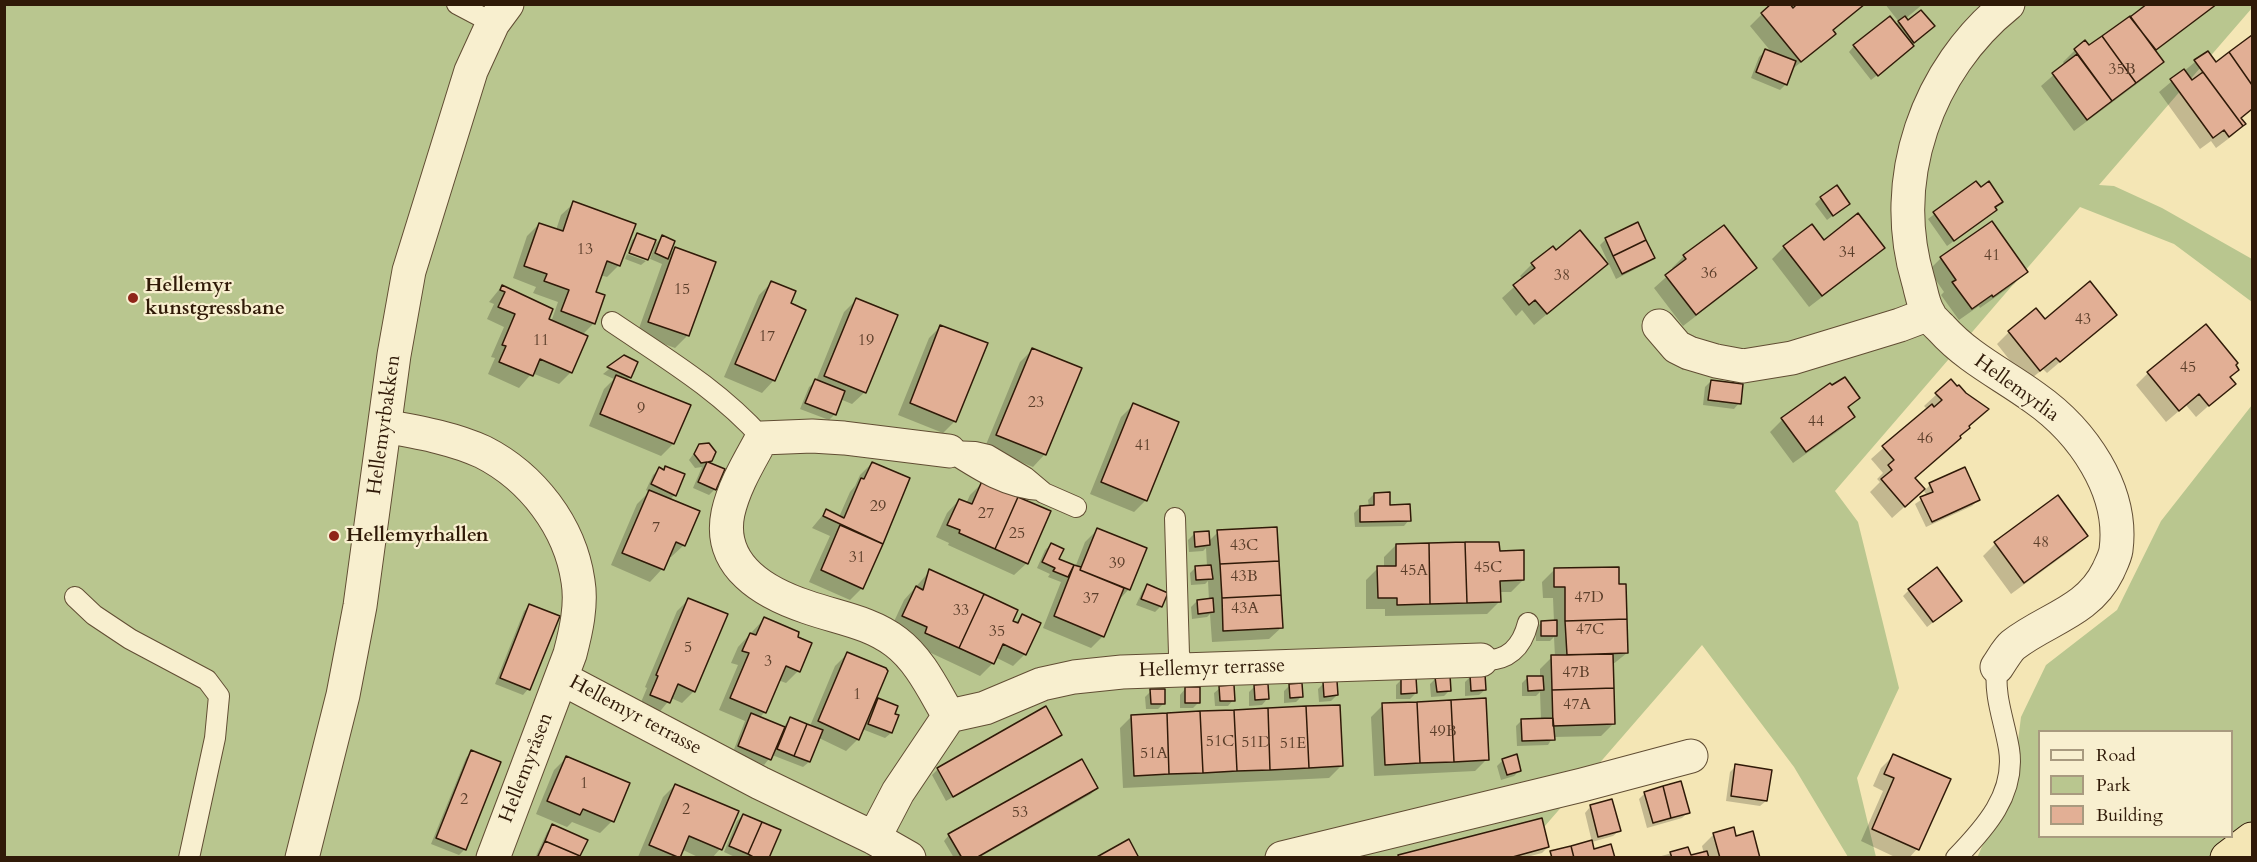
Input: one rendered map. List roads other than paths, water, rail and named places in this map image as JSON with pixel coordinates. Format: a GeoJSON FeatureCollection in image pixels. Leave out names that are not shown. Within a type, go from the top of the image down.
{"type":"FeatureCollection","features":[{"type":"Feature","properties":{"kind":"highway"},"geometry":{"type":"LineString","coordinates":[[2227,858],[2253,839]]}},
{"type":"Feature","properties":{"kind":"street","name":"Hellemyrlia"},"geometry":{"type":"LineString","coordinates":[[1997,666],[2012,646],[2075,609],[2101,586],[2116,552],[2117,514],[2107,485],[2090,453],[2065,424],[2036,399],[1977,361],[1954,343],[1929,314],[1913,263],[1907,230],[1908,183],[1914,151],[1926,115],[1944,77],[1969,42],[2008,4]]}},
{"type":"Feature","properties":{"kind":"street","name":"Hellemyrbakken"},"geometry":{"type":"LineString","coordinates":[[302,858],[344,695],[360,606],[394,354],[409,271],[471,70],[500,14]]}},
{"type":"Feature","properties":{"kind":"street"},"geometry":{"type":"LineString","coordinates":[[1659,326],[1677,347],[1689,353],[1743,366],[1792,358],[1929,314]]}},
{"type":"Feature","properties":{"kind":"street","name":"Hellemyr terrasse"},"geometry":{"type":"LineString","coordinates":[[385,426],[452,441],[481,452],[509,467],[557,520],[570,550],[578,582],[577,623],[570,654],[561,678],[760,783],[874,838],[909,858]]}},
{"type":"Feature","properties":{"kind":"street"},"geometry":{"type":"LineString","coordinates":[[874,838],[898,792],[949,716],[910,655],[898,643],[862,624],[806,607],[767,591],[744,572],[730,553],[726,532],[728,514],[739,483],[762,438],[812,436],[844,438],[949,451]]}},
{"type":"Feature","properties":{"kind":"street","name":"Hellemyr terrasse"},"geometry":{"type":"LineString","coordinates":[[949,716],[985,708],[1041,684],[1074,677],[1122,672],[1481,660]]}},
{"type":"Feature","properties":{"kind":"street","name":"Hellemyråsen"},"geometry":{"type":"LineString","coordinates":[[493,858],[561,678]]}},
{"type":"Feature","properties":{"kind":"street"},"geometry":{"type":"LineString","coordinates":[[1282,858],[1691,756]]}},
{"type":"Feature","properties":{"kind":"lane"},"geometry":{"type":"LineString","coordinates":[[458,4],[500,14]]}},
{"type":"Feature","properties":{"kind":"lane"},"geometry":{"type":"LineString","coordinates":[[612,322],[714,392],[744,418],[762,438]]}},
{"type":"Feature","properties":{"kind":"lane"},"geometry":{"type":"LineString","coordinates":[[949,451],[986,475],[1023,489],[1040,490],[1076,507]]}},
{"type":"Feature","properties":{"kind":"lane"},"geometry":{"type":"LineString","coordinates":[[1175,518],[1179,654],[1186,671]]}},
{"type":"Feature","properties":{"kind":"lane"},"geometry":{"type":"LineString","coordinates":[[75,597],[94,615],[130,639],[207,680],[219,696],[215,738],[206,769],[189,858]]}},
{"type":"Feature","properties":{"kind":"lane"},"geometry":{"type":"LineString","coordinates":[[1481,660],[1491,661],[1509,655],[1520,645],[1528,622]]}},
{"type":"Feature","properties":{"kind":"lane","name":"Hellemyrlia"},"geometry":{"type":"LineString","coordinates":[[1956,858],[1996,811],[2005,790],[2009,772],[2009,750],[1995,686],[1997,666]]}},
{"type":"Feature","properties":{"kind":"place","name":"Hellemyr kunstgressbane"},"geometry":{"type":"Point","coordinates":[133,298]}},
{"type":"Feature","properties":{"kind":"place","name":"Hellemyrhallen"},"geometry":{"type":"Point","coordinates":[334,536]}}]}
